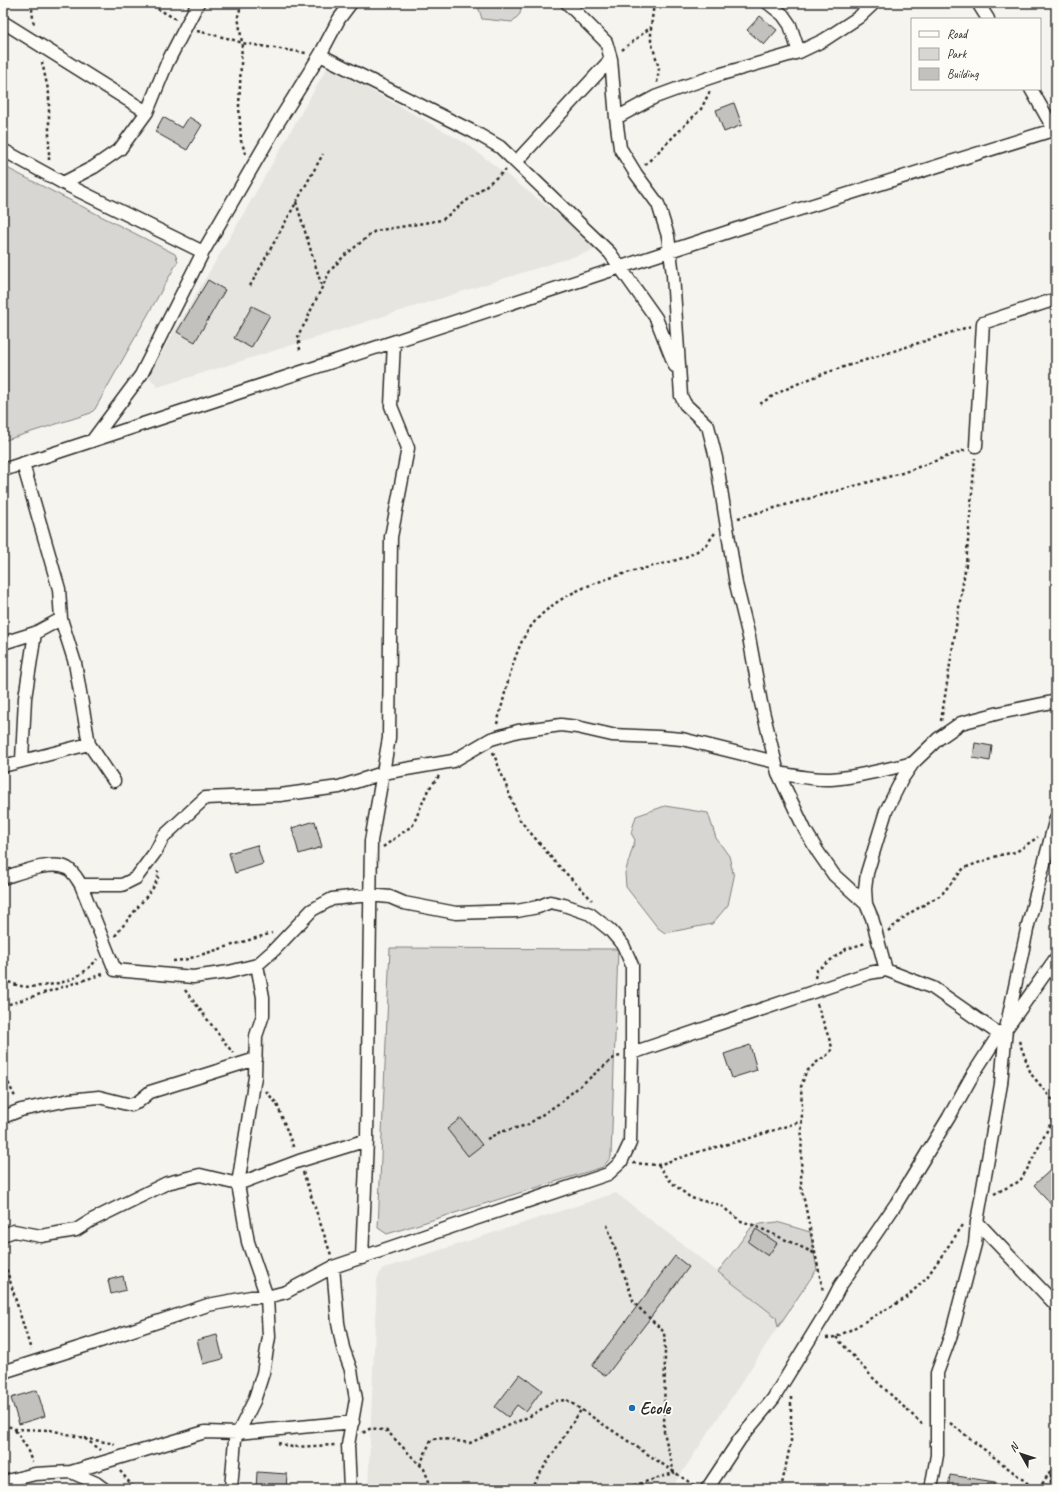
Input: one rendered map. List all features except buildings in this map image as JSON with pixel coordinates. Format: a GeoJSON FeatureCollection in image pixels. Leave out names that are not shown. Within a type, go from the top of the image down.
{"type":"FeatureCollection","features":[{"type":"Feature","properties":{"kind":"street"},"geometry":{"type":"LineString","coordinates":[[63,183],[94,167],[120,149],[148,112],[167,63],[198,3]]}},
{"type":"Feature","properties":{"kind":"street"},"geometry":{"type":"LineString","coordinates":[[92,441],[141,375],[203,252],[320,55],[339,19],[351,3]]}},
{"type":"Feature","properties":{"kind":"street"},"geometry":{"type":"LineString","coordinates":[[567,3],[606,42],[611,59],[620,148],[636,174],[658,204],[668,236],[673,275],[681,396],[686,404],[708,426],[716,458],[736,584],[749,637],[761,703],[777,767],[796,811],[818,852],[834,874],[866,904]]}},
{"type":"Feature","properties":{"kind":"street"},"geometry":{"type":"LineString","coordinates":[[768,3],[784,14],[790,25],[799,52]]}},
{"type":"Feature","properties":{"kind":"street"},"geometry":{"type":"LineString","coordinates":[[616,118],[655,97],[718,75],[799,52],[824,40],[859,17],[874,3]]}},
{"type":"Feature","properties":{"kind":"street"},"geometry":{"type":"LineString","coordinates":[[978,3],[987,18]]}},
{"type":"Feature","properties":{"kind":"street"},"geometry":{"type":"LineString","coordinates":[[3,22],[148,112]]}},
{"type":"Feature","properties":{"kind":"street"},"geometry":{"type":"LineString","coordinates":[[320,55],[474,132],[500,147],[610,253],[656,318],[679,374]]}},
{"type":"Feature","properties":{"kind":"street"},"geometry":{"type":"LineString","coordinates":[[516,162],[611,59]]}},
{"type":"Feature","properties":{"kind":"street"},"geometry":{"type":"LineString","coordinates":[[3,470],[670,251],[1055,130],[1032,90]]}},
{"type":"Feature","properties":{"kind":"street"},"geometry":{"type":"LineString","coordinates":[[3,150],[63,183],[203,252]]}},
{"type":"Feature","properties":{"kind":"street"},"geometry":{"type":"LineString","coordinates":[[976,446],[983,323],[1056,299]]}},
{"type":"Feature","properties":{"kind":"street"},"geometry":{"type":"LineString","coordinates":[[362,1258],[367,1140],[371,841],[389,738],[391,537],[408,448],[391,406],[394,342]]}},
{"type":"Feature","properties":{"kind":"street"},"geometry":{"type":"LineString","coordinates":[[23,464],[59,589],[61,619],[75,663],[89,744],[114,781]]}},
{"type":"Feature","properties":{"kind":"street"},"geometry":{"type":"LineString","coordinates":[[3,643],[35,633],[61,619]]}},
{"type":"Feature","properties":{"kind":"street"},"geometry":{"type":"LineString","coordinates":[[22,760],[25,698],[35,633]]}},
{"type":"Feature","properties":{"kind":"street"},"geometry":{"type":"LineString","coordinates":[[886,970],[872,918],[866,904],[865,889],[867,873],[886,810],[902,779],[913,763],[938,739],[961,723],[1056,700]]}},
{"type":"Feature","properties":{"kind":"street"},"geometry":{"type":"LineString","coordinates":[[81,885],[122,885],[136,878],[156,851],[163,837],[205,798],[280,795],[339,787],[383,773],[453,760],[489,740],[518,731],[561,725],[612,735],[682,739],[777,767],[807,778],[830,779],[854,776],[913,763]]}},
{"type":"Feature","properties":{"kind":"street"},"geometry":{"type":"LineString","coordinates":[[3,766],[89,744]]}},
{"type":"Feature","properties":{"kind":"street"},"geometry":{"type":"LineString","coordinates":[[931,1489],[937,1456],[937,1373],[956,1318],[975,1244],[971,1222],[980,1202],[1000,1084],[1003,1032],[1028,925],[1055,823]]}},
{"type":"Feature","properties":{"kind":"street"},"geometry":{"type":"LineString","coordinates":[[3,878],[34,867],[59,866],[67,868],[74,873],[81,885],[115,970],[193,977],[228,972],[257,965],[274,950],[312,910],[332,899],[370,896],[390,897],[404,903],[456,913],[517,911],[538,907],[550,902],[564,905],[590,914],[610,930],[623,945],[632,965],[630,1143],[621,1162],[608,1174],[333,1268],[286,1292],[267,1297],[251,1297],[208,1305],[3,1372]]}},
{"type":"Feature","properties":{"kind":"street"},"geometry":{"type":"LineString","coordinates":[[707,1489],[740,1439],[773,1399],[827,1311],[840,1286],[896,1204],[950,1117],[972,1076],[1056,958]]}},
{"type":"Feature","properties":{"kind":"street"},"geometry":{"type":"LineString","coordinates":[[231,1489],[235,1439],[254,1401],[263,1373],[269,1337],[267,1297],[248,1242],[238,1184],[255,1077],[256,1036],[263,1015],[263,1003],[257,965]]}},
{"type":"Feature","properties":{"kind":"street"},"geometry":{"type":"LineString","coordinates":[[632,1053],[869,973],[886,970],[933,988],[1003,1032]]}},
{"type":"Feature","properties":{"kind":"street"},"geometry":{"type":"LineString","coordinates":[[3,1117],[21,1110],[69,1100],[99,1097],[131,1104],[138,1102],[150,1092],[256,1059]]}},
{"type":"Feature","properties":{"kind":"street"},"geometry":{"type":"LineString","coordinates":[[3,1235],[14,1231],[41,1236],[76,1230],[92,1220],[168,1183],[200,1175],[238,1184],[299,1161],[367,1140]]}},
{"type":"Feature","properties":{"kind":"street"},"geometry":{"type":"LineString","coordinates":[[971,1222],[1056,1305]]}},
{"type":"Feature","properties":{"kind":"street"},"geometry":{"type":"LineString","coordinates":[[333,1268],[338,1323],[351,1370],[356,1399],[348,1445],[350,1489]]}},
{"type":"Feature","properties":{"kind":"street"},"geometry":{"type":"LineString","coordinates":[[3,1482],[35,1474],[71,1472],[205,1432],[237,1433],[353,1422]]}},
{"type":"Feature","properties":{"kind":"street"},"geometry":{"type":"LineString","coordinates":[[71,1472],[96,1483],[104,1489]]}},
{"type":"Feature","properties":{"kind":"path"},"geometry":{"type":"LineString","coordinates":[[34,3],[32,10],[37,42],[49,94],[49,175]]}},
{"type":"Feature","properties":{"kind":"path"},"geometry":{"type":"LineString","coordinates":[[147,3],[180,21],[185,28],[242,43],[320,55]]}},
{"type":"Feature","properties":{"kind":"path"},"geometry":{"type":"LineString","coordinates":[[242,3],[238,16],[242,43],[239,106],[242,141],[251,169]]}},
{"type":"Feature","properties":{"kind":"path"},"geometry":{"type":"LineString","coordinates":[[654,3],[651,41],[659,68],[655,97]]}},
{"type":"Feature","properties":{"kind":"path"},"geometry":{"type":"LineString","coordinates":[[611,59],[651,27]]}},
{"type":"Feature","properties":{"kind":"path"},"geometry":{"type":"LineString","coordinates":[[636,174],[701,109],[718,75]]}},
{"type":"Feature","properties":{"kind":"path"},"geometry":{"type":"LineString","coordinates":[[250,286],[323,154]]}},
{"type":"Feature","properties":{"kind":"path"},"geometry":{"type":"LineString","coordinates":[[300,350],[298,335],[307,320],[310,310],[330,271],[344,256],[375,231],[442,220],[516,162]]}},
{"type":"Feature","properties":{"kind":"path"},"geometry":{"type":"LineString","coordinates":[[296,202],[322,287]]}},
{"type":"Feature","properties":{"kind":"path"},"geometry":{"type":"LineString","coordinates":[[760,404],[792,386],[826,372],[983,323]]}},
{"type":"Feature","properties":{"kind":"path"},"geometry":{"type":"LineString","coordinates":[[593,901],[555,862],[519,819],[489,740],[496,730],[519,648],[536,620],[551,606],[571,594],[606,579],[682,559],[704,547],[726,521],[902,473],[976,446],[966,564],[938,739]]}},
{"type":"Feature","properties":{"kind":"path"},"geometry":{"type":"LineString","coordinates":[[371,856],[413,825],[428,790],[453,760]]}},
{"type":"Feature","properties":{"kind":"path"},"geometry":{"type":"LineString","coordinates":[[827,1311],[801,1185],[802,1121],[800,1087],[806,1072],[830,1053],[832,1047],[813,992],[817,970],[846,949],[878,940],[910,913],[941,895],[964,868],[1000,855],[1016,852],[1043,834],[1055,823]]}},
{"type":"Feature","properties":{"kind":"path"},"geometry":{"type":"LineString","coordinates":[[169,962],[184,960],[275,931]]}},
{"type":"Feature","properties":{"kind":"path"},"geometry":{"type":"LineString","coordinates":[[3,1006],[115,970]]}},
{"type":"Feature","properties":{"kind":"path"},"geometry":{"type":"LineString","coordinates":[[1018,1038],[1031,1074],[1056,1104]]}},
{"type":"Feature","properties":{"kind":"path"},"geometry":{"type":"LineString","coordinates":[[487,1139],[500,1132],[527,1125],[558,1104],[614,1058],[632,1053]]}},
{"type":"Feature","properties":{"kind":"path"},"geometry":{"type":"LineString","coordinates":[[3,1072],[21,1110]]}},
{"type":"Feature","properties":{"kind":"path"},"geometry":{"type":"LineString","coordinates":[[980,1202],[1020,1181],[1056,1113]]}},
{"type":"Feature","properties":{"kind":"path"},"geometry":{"type":"LineString","coordinates":[[621,1162],[658,1165],[802,1121]]}},
{"type":"Feature","properties":{"kind":"path"},"geometry":{"type":"LineString","coordinates":[[658,1165],[672,1183],[691,1198],[720,1205],[741,1221],[753,1224],[814,1253]]}},
{"type":"Feature","properties":{"kind":"path"},"geometry":{"type":"LineString","coordinates":[[810,1339],[836,1337],[906,1298],[927,1277],[971,1222]]}},
{"type":"Feature","properties":{"kind":"path"},"geometry":{"type":"LineString","coordinates":[[607,1225],[634,1303],[664,1332],[664,1432],[674,1472]]}},
{"type":"Feature","properties":{"kind":"path"},"geometry":{"type":"LineString","coordinates":[[3,1258],[34,1362]]}},
{"type":"Feature","properties":{"kind":"path"},"geometry":{"type":"LineString","coordinates":[[836,1337],[871,1376],[925,1426]]}},
{"type":"Feature","properties":{"kind":"path"},"geometry":{"type":"LineString","coordinates":[[781,1489],[791,1441],[791,1393]]}},
{"type":"Feature","properties":{"kind":"path"},"geometry":{"type":"LineString","coordinates":[[420,1465],[431,1440],[438,1438],[470,1443],[530,1416],[555,1401],[567,1400],[698,1489]]}},
{"type":"Feature","properties":{"kind":"path"},"geometry":{"type":"LineString","coordinates":[[530,1489],[581,1410]]}},
{"type":"Feature","properties":{"kind":"path"},"geometry":{"type":"LineString","coordinates":[[937,1413],[1035,1489]]}},
{"type":"Feature","properties":{"kind":"path"},"geometry":{"type":"LineString","coordinates":[[3,1424],[15,1429],[50,1430],[84,1438],[106,1453],[135,1489]]}},
{"type":"Feature","properties":{"kind":"path"},"geometry":{"type":"LineString","coordinates":[[348,1445],[371,1428],[387,1431],[424,1469],[432,1489]]}},
{"type":"Feature","properties":{"kind":"path"},"geometry":{"type":"LineString","coordinates":[[15,1429],[26,1446],[34,1466],[35,1474]]}},
{"type":"Feature","properties":{"kind":"path"},"geometry":{"type":"LineString","coordinates":[[1038,1489],[1056,1462]]}},
{"type":"Feature","properties":{"kind":"path"},"geometry":{"type":"LineString","coordinates":[[1051,1469],[1051,1489]]}},
{"type":"Feature","properties":{"kind":"path"},"geometry":{"type":"LineString","coordinates":[[622,1489],[674,1472]]}},
{"type":"Feature","properties":{"kind":"shaded area"},"geometry":{"type":"Polygon","coordinates":[[[328,66],[467,144],[601,248],[158,387],[148,376],[328,66]]]}},
{"type":"Feature","properties":{"kind":"shaded area"},"geometry":{"type":"Polygon","coordinates":[[[616,1193],[776,1317],[778,1327],[671,1489],[368,1489],[377,1279],[382,1269],[616,1193]]]}},
{"type":"Feature","properties":{"kind":"green space"},"geometry":{"type":"Polygon","coordinates":[[[477,3],[522,3],[520,14],[512,22],[482,19],[477,3]]]}},
{"type":"Feature","properties":{"kind":"green space"},"geometry":{"type":"Polygon","coordinates":[[[3,166],[175,254],[178,261],[95,409],[91,413],[3,441],[3,166]]]}},
{"type":"Feature","properties":{"kind":"green space"},"geometry":{"type":"Polygon","coordinates":[[[665,806],[708,813],[716,838],[729,856],[734,877],[728,905],[712,924],[665,933],[658,928],[626,887],[625,873],[635,840],[631,833],[636,816],[665,806]]]}},
{"type":"Feature","properties":{"kind":"green space"},"geometry":{"type":"Polygon","coordinates":[[[390,948],[618,949],[611,1157],[603,1167],[387,1234],[378,1228],[390,948]]]}},
{"type":"Feature","properties":{"kind":"green space"},"geometry":{"type":"Polygon","coordinates":[[[777,1222],[810,1232],[817,1269],[778,1327],[776,1317],[718,1272],[753,1225],[777,1222]]]}},
{"type":"Feature","properties":{"kind":"place","name":"Ecole"},"geometry":{"type":"Point","coordinates":[632,1408]}}]}
